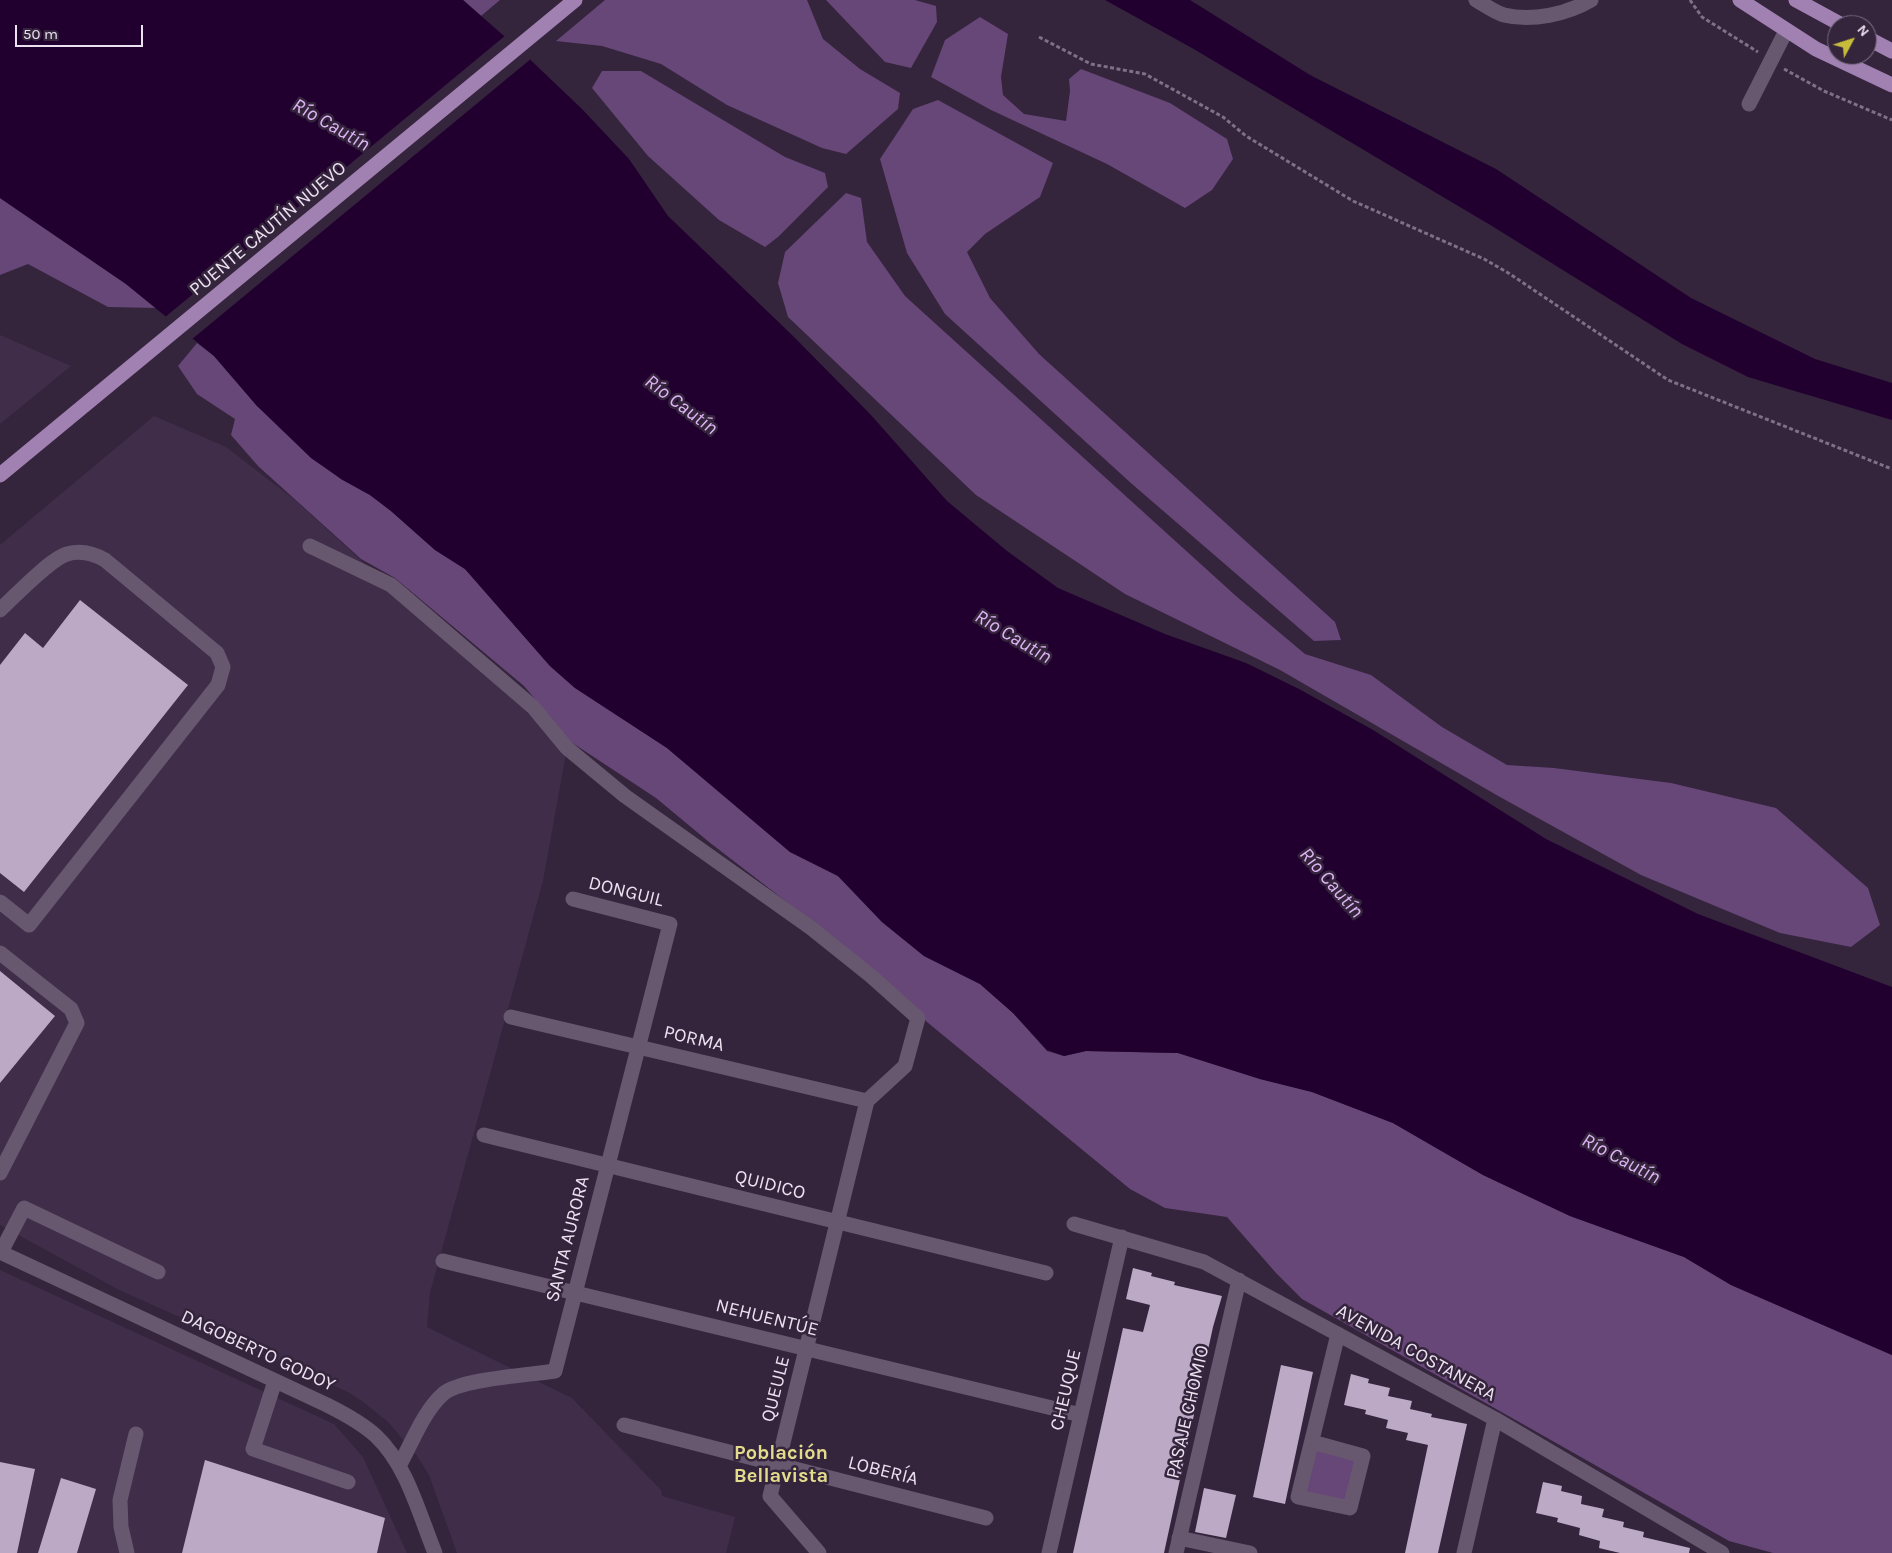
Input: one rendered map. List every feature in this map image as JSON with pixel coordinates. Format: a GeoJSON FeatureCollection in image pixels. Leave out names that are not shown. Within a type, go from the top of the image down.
{"type":"FeatureCollection","features":[{"type":"Feature","properties":{"kind":"main road","name":"PUENTE CAUTÍN NUEVO"},"geometry":{"type":"LineString","coordinates":[[0,475],[575,0]]}},
{"type":"Feature","properties":{"kind":"main road"},"geometry":{"type":"LineString","coordinates":[[1740,0],[1786,31],[1847,65],[1892,85]]}},
{"type":"Feature","properties":{"kind":"main road"},"geometry":{"type":"LineString","coordinates":[[1796,0],[1827,17]]}},
{"type":"Feature","properties":{"kind":"main road"},"geometry":{"type":"LineString","coordinates":[[1877,43],[1892,51]]}},
{"type":"Feature","properties":{"kind":"street"},"geometry":{"type":"LineString","coordinates":[[1476,0],[1503,14],[1536,16],[1568,10],[1591,0]]}},
{"type":"Feature","properties":{"kind":"street"},"geometry":{"type":"LineString","coordinates":[[1749,104],[1786,31]]}},
{"type":"Feature","properties":{"kind":"street"},"geometry":{"type":"LineString","coordinates":[[310,546],[391,585],[532,707],[567,748],[712,859],[811,928],[871,976],[918,1018],[905,1066],[866,1101]]}},
{"type":"Feature","properties":{"kind":"street"},"geometry":{"type":"LineString","coordinates":[[0,610],[60,557],[74,552],[89,553],[105,560],[217,653],[223,667],[218,685],[30,925],[0,902]]}},
{"type":"Feature","properties":{"kind":"street","name":"DONGUIL"},"geometry":{"type":"LineString","coordinates":[[573,899],[670,924]]}},
{"type":"Feature","properties":{"kind":"street","name":"SANTA AURORA"},"geometry":{"type":"LineString","coordinates":[[399,1466],[432,1406],[444,1393],[460,1385],[555,1371],[670,924]]}},
{"type":"Feature","properties":{"kind":"street"},"geometry":{"type":"LineString","coordinates":[[0,953],[71,1009],[77,1023],[0,1173]]}},
{"type":"Feature","properties":{"kind":"street","name":"PORMA"},"geometry":{"type":"LineString","coordinates":[[511,1017],[866,1101]]}},
{"type":"Feature","properties":{"kind":"street","name":"QUEULE"},"geometry":{"type":"LineString","coordinates":[[819,1553],[770,1496],[866,1101]]}},
{"type":"Feature","properties":{"kind":"street","name":"QUIDICO"},"geometry":{"type":"LineString","coordinates":[[484,1135],[1046,1273]]}},
{"type":"Feature","properties":{"kind":"street"},"geometry":{"type":"LineString","coordinates":[[0,1252],[24,1208],[158,1272]]}},
{"type":"Feature","properties":{"kind":"street","name":"AVENIDA COSTANERA"},"geometry":{"type":"LineString","coordinates":[[1074,1224],[1204,1262],[1495,1419],[1722,1553]]}},
{"type":"Feature","properties":{"kind":"street","name":"CHEUQUE"},"geometry":{"type":"LineString","coordinates":[[1049,1553],[1122,1237]]}},
{"type":"Feature","properties":{"kind":"street","name":"DAGOBERTO GODOY"},"geometry":{"type":"LineString","coordinates":[[0,1252],[328,1405],[365,1426],[385,1446],[399,1466],[435,1553]]}},
{"type":"Feature","properties":{"kind":"street","name":"NEHUENTÚE"},"geometry":{"type":"LineString","coordinates":[[443,1261],[1081,1415]]}},
{"type":"Feature","properties":{"kind":"street","name":"PASAJE CHOMIO"},"geometry":{"type":"LineString","coordinates":[[1177,1546],[1239,1280]]}},
{"type":"Feature","properties":{"kind":"street"},"geometry":{"type":"LineString","coordinates":[[1312,1442],[1363,1456],[1350,1508],[1298,1497],[1338,1334]]}},
{"type":"Feature","properties":{"kind":"street"},"geometry":{"type":"LineString","coordinates":[[275,1381],[252,1449],[348,1482]]}},
{"type":"Feature","properties":{"kind":"street"},"geometry":{"type":"LineString","coordinates":[[1464,1553],[1495,1419]]}},
{"type":"Feature","properties":{"kind":"street","name":"LOBERÍA"},"geometry":{"type":"LineString","coordinates":[[624,1425],[986,1518]]}},
{"type":"Feature","properties":{"kind":"street"},"geometry":{"type":"LineString","coordinates":[[126,1553],[121,1526],[120,1500],[136,1434]]}},
{"type":"Feature","properties":{"kind":"street"},"geometry":{"type":"LineString","coordinates":[[1177,1546],[1250,1553]]}},
{"type":"Feature","properties":{"kind":"path"},"geometry":{"type":"LineString","coordinates":[[1039,38],[1092,64],[1145,74],[1223,117],[1246,136],[1353,201],[1484,259],[1510,274],[1668,380],[1892,469]]}},
{"type":"Feature","properties":{"kind":"shaded area"},"geometry":{"type":"Polygon","coordinates":[[[463,0],[500,0],[481,16],[463,0]]]}},
{"type":"Feature","properties":{"kind":"shaded area"},"geometry":{"type":"Polygon","coordinates":[[[605,0],[807,0],[823,39],[860,69],[900,93],[898,109],[846,154],[822,148],[727,105],[661,64],[602,46],[556,41],[605,0]]]}},
{"type":"Feature","properties":{"kind":"shaded area"},"geometry":{"type":"Polygon","coordinates":[[[826,0],[915,0],[936,6],[937,22],[911,68],[885,62],[826,0]]]}},
{"type":"Feature","properties":{"kind":"shaded area"},"geometry":{"type":"Polygon","coordinates":[[[980,17],[1008,34],[1001,77],[1003,95],[1024,114],[1066,121],[1070,91],[1069,79],[1081,69],[1170,103],[1227,139],[1233,159],[1212,190],[1185,208],[1107,164],[991,110],[931,77],[945,40],[980,17]]]}},
{"type":"Feature","properties":{"kind":"shaded area"},"geometry":{"type":"Polygon","coordinates":[[[602,71],[641,71],[785,157],[825,173],[828,187],[778,237],[765,247],[719,220],[648,156],[592,88],[602,71]]]}},
{"type":"Feature","properties":{"kind":"shaded area"},"geometry":{"type":"Polygon","coordinates":[[[938,100],[1053,163],[1040,197],[985,234],[967,252],[990,298],[1039,354],[1335,622],[1341,640],[1314,641],[1132,484],[945,314],[907,253],[880,159],[913,109],[938,100]]]}},
{"type":"Feature","properties":{"kind":"shaded area"},"geometry":{"type":"Polygon","coordinates":[[[846,193],[861,198],[867,242],[905,296],[1236,596],[1305,654],[1371,675],[1442,727],[1507,765],[1554,768],[1671,783],[1776,808],[1868,888],[1880,925],[1851,947],[1780,933],[1641,875],[1500,797],[1280,670],[1125,594],[976,495],[788,317],[778,283],[785,252],[846,193]]]}},
{"type":"Feature","properties":{"kind":"shaded area"},"geometry":{"type":"Polygon","coordinates":[[[0,198],[126,284],[156,308],[108,307],[28,264],[0,275],[0,198]]]}},
{"type":"Feature","properties":{"kind":"shaded area"},"geometry":{"type":"Polygon","coordinates":[[[0,335],[71,366],[0,424],[0,335]]]}},
{"type":"Feature","properties":{"kind":"shaded area"},"geometry":{"type":"Polygon","coordinates":[[[197,343],[214,356],[257,406],[341,479],[370,495],[435,550],[465,569],[550,666],[575,688],[667,748],[790,852],[838,876],[882,922],[924,956],[980,984],[1013,1013],[1047,1051],[1064,1056],[1086,1051],[1178,1053],[1260,1079],[1312,1092],[1393,1123],[1483,1175],[1570,1216],[1684,1257],[1731,1285],[1892,1355],[1892,1553],[1773,1553],[1729,1541],[1302,1299],[1276,1273],[1227,1217],[1165,1208],[1130,1189],[927,1022],[899,993],[814,923],[709,842],[656,798],[571,742],[524,686],[395,578],[361,559],[258,466],[231,435],[235,419],[197,394],[178,366],[197,343]]]}},
{"type":"Feature","properties":{"kind":"shaded area"},"geometry":{"type":"Polygon","coordinates":[[[154,416],[226,447],[295,500],[567,748],[543,881],[430,1293],[427,1327],[572,1398],[661,1490],[662,1496],[735,1517],[726,1553],[457,1553],[429,1475],[417,1456],[388,1422],[362,1401],[348,1392],[119,1290],[0,1225],[0,545],[154,416]]]}},
{"type":"Feature","properties":{"kind":"shaded area"},"geometry":{"type":"Polygon","coordinates":[[[0,1270],[334,1424],[363,1457],[407,1553],[0,1553],[0,1270]]]}},
{"type":"Feature","properties":{"kind":"shaded area"},"geometry":{"type":"Polygon","coordinates":[[[1314,1448],[1359,1458],[1348,1504],[1302,1494],[1314,1448]]]}},
{"type":"Feature","properties":{"kind":"water","name":"Río Cautín"},"geometry":{"type":"Polygon","coordinates":[[[0,0],[463,0],[520,50],[582,109],[629,159],[668,216],[792,335],[871,415],[947,501],[1007,551],[1058,588],[1165,634],[1246,663],[1299,689],[1373,730],[1546,839],[1698,914],[1892,987],[1892,1355],[1731,1285],[1684,1257],[1570,1216],[1483,1175],[1393,1123],[1312,1092],[1260,1079],[1178,1053],[1086,1051],[1064,1056],[1047,1050],[1013,1013],[980,984],[924,956],[882,922],[838,876],[790,852],[667,748],[575,688],[550,666],[465,569],[435,550],[370,495],[341,479],[311,458],[257,406],[214,356],[126,284],[0,198],[0,0]]]}},
{"type":"Feature","properties":{"kind":"water"},"geometry":{"type":"Polygon","coordinates":[[[1105,0],[1190,0],[1310,75],[1496,169],[1691,298],[1815,359],[1892,383],[1892,420],[1748,377],[1682,344],[1492,226],[1192,48],[1105,0]]]}},
{"type":"Feature","properties":{"kind":"pier"},"geometry":{"type":"Polygon","coordinates":[[[506,35],[532,58],[191,340],[164,318],[506,35]]]}},
{"type":"Feature","properties":{"kind":"building"},"geometry":{"type":"Polygon","coordinates":[[[80,600],[188,685],[24,892],[0,873],[0,665],[25,633],[43,648],[80,600]]]}},
{"type":"Feature","properties":{"kind":"building"},"geometry":{"type":"Polygon","coordinates":[[[0,971],[55,1016],[0,1083],[0,971]]]}},
{"type":"Feature","properties":{"kind":"building"},"geometry":{"type":"Polygon","coordinates":[[[1133,1268],[1152,1273],[1151,1276],[1175,1282],[1174,1285],[1222,1296],[1213,1327],[1164,1553],[1073,1553],[1123,1328],[1143,1332],[1150,1305],[1126,1299],[1133,1268]]]}},
{"type":"Feature","properties":{"kind":"building"},"geometry":{"type":"Polygon","coordinates":[[[1281,1365],[1313,1372],[1285,1504],[1253,1497],[1281,1365]]]}},
{"type":"Feature","properties":{"kind":"building"},"geometry":{"type":"Polygon","coordinates":[[[1351,1374],[1369,1379],[1368,1383],[1390,1388],[1388,1396],[1412,1401],[1410,1409],[1432,1414],[1431,1417],[1467,1424],[1438,1553],[1405,1553],[1428,1445],[1406,1440],[1408,1433],[1386,1428],[1388,1420],[1365,1414],[1366,1410],[1344,1405],[1351,1374]]]}},
{"type":"Feature","properties":{"kind":"building"},"geometry":{"type":"Polygon","coordinates":[[[205,1460],[385,1518],[377,1553],[182,1553],[205,1460]]]}},
{"type":"Feature","properties":{"kind":"building"},"geometry":{"type":"Polygon","coordinates":[[[0,1462],[35,1469],[17,1553],[0,1553],[0,1462]]]}},
{"type":"Feature","properties":{"kind":"building"},"geometry":{"type":"Polygon","coordinates":[[[61,1478],[96,1489],[77,1553],[38,1553],[61,1478]]]}},
{"type":"Feature","properties":{"kind":"building"},"geometry":{"type":"Polygon","coordinates":[[[1543,1482],[1562,1486],[1561,1491],[1582,1496],[1581,1504],[1604,1509],[1602,1517],[1624,1522],[1623,1527],[1644,1532],[1643,1537],[1690,1548],[1689,1553],[1620,1553],[1599,1548],[1600,1541],[1579,1535],[1580,1528],[1557,1522],[1558,1518],[1536,1513],[1543,1482]]]}},
{"type":"Feature","properties":{"kind":"building"},"geometry":{"type":"Polygon","coordinates":[[[1204,1488],[1236,1495],[1226,1538],[1195,1532],[1204,1488]]]}},
{"type":"Feature","properties":{"kind":"district","name":"Población Bellavista"},"geometry":{"type":"Point","coordinates":[781,1464]}}]}
